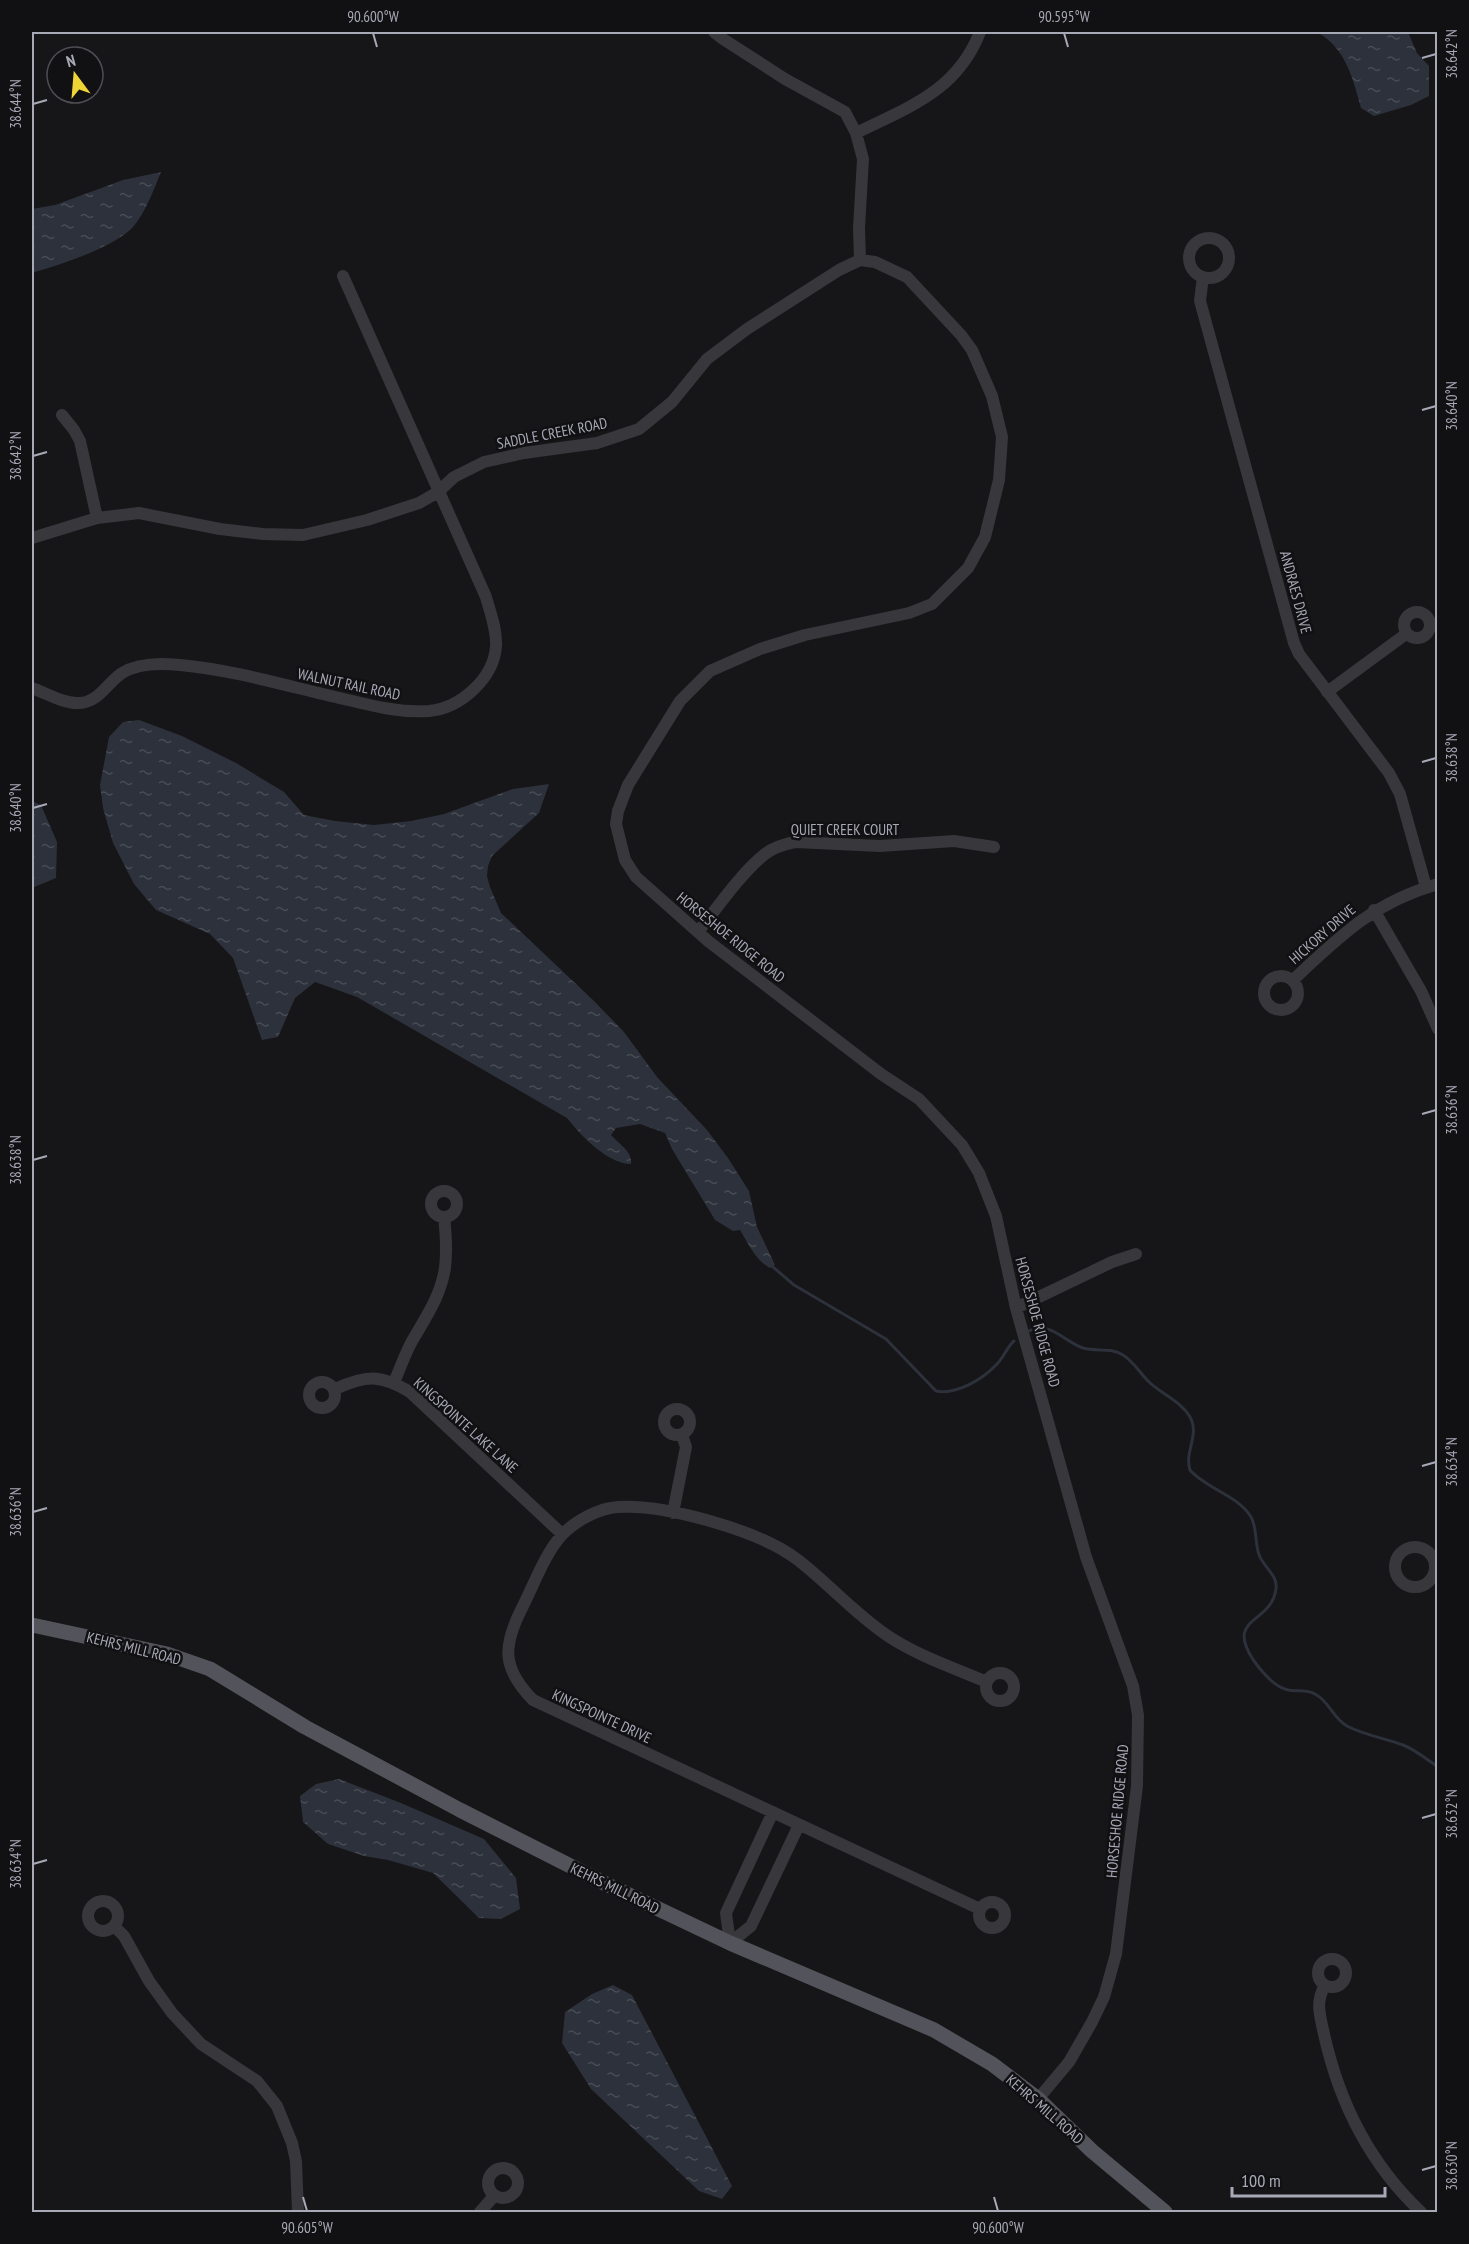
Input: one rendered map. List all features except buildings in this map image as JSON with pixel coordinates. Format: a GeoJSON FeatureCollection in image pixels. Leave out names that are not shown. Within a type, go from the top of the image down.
{"type":"FeatureCollection","features":[{"type":"Feature","properties":{"kind":"main road","name":"KEHRS MILL ROAD"},"geometry":{"type":"LineString","coordinates":[[32,1625],[168,1654],[210,1670],[306,1727],[460,1810],[606,1884],[730,1943],[934,2030],[992,2064],[1038,2099],[1092,2151],[1165,2212]]}},
{"type":"Feature","properties":{"kind":"street"},"geometry":{"type":"LineString","coordinates":[[714,32],[785,79],[845,112],[856,133],[863,159],[860,260]]}},
{"type":"Feature","properties":{"kind":"street"},"geometry":{"type":"LineString","coordinates":[[856,133],[925,99],[965,62],[980,32]]}},
{"type":"Feature","properties":{"kind":"street","name":"SADDLE CREEK ROAD"},"geometry":{"type":"LineString","coordinates":[[32,538],[97,519],[139,513],[220,529],[263,534],[303,535],[367,520],[419,503],[438,492],[454,477],[483,462],[524,453],[597,443],[639,429],[672,402],[707,359],[747,329],[839,270],[860,260]]}},
{"type":"Feature","properties":{"kind":"street","name":"HORSESHOE RIDGE ROAD"},"geometry":{"type":"LineString","coordinates":[[860,260],[875,262],[907,277],[972,350],[992,396],[1002,437],[997,492],[985,537],[968,568],[932,604],[909,613],[805,635],[760,649],[710,671],[680,701],[628,785],[618,811],[616,824],[625,860],[636,877],[698,932],[880,1074],[919,1099],[962,1145],[979,1173],[996,1216],[1017,1308],[1086,1557],[1133,1686],[1138,1716],[1137,1786],[1116,1954],[1104,1997],[1092,2022],[1069,2062],[1038,2099]]}},
{"type":"Feature","properties":{"kind":"street","name":"WALNUT RAIL ROAD"},"geometry":{"type":"LineString","coordinates":[[32,688],[76,704],[90,702],[123,672],[153,664],[162,664],[213,670],[398,711],[432,711],[453,705],[470,694],[483,677],[496,646],[494,627],[486,597],[343,276]]}},
{"type":"Feature","properties":{"kind":"street","name":"ANDRAES DRIVE"},"geometry":{"type":"LineString","coordinates":[[1203,277],[1200,301],[1294,643],[1299,654],[1389,772],[1400,794],[1432,885]]}},
{"type":"Feature","properties":{"kind":"street"},"geometry":{"type":"LineString","coordinates":[[62,415],[80,441],[97,519]]}},
{"type":"Feature","properties":{"kind":"street"},"geometry":{"type":"LineString","coordinates":[[1327,692],[1406,634]]}},
{"type":"Feature","properties":{"kind":"street","name":"QUIET CREEK COURT"},"geometry":{"type":"LineString","coordinates":[[698,932],[754,865],[766,853],[782,845],[795,842],[880,846],[954,841],[994,847]]}},
{"type":"Feature","properties":{"kind":"street","name":"HICKORY DRIVE"},"geometry":{"type":"LineString","coordinates":[[1293,980],[1342,934],[1374,910],[1432,885]]}},
{"type":"Feature","properties":{"kind":"street"},"geometry":{"type":"LineString","coordinates":[[1374,910],[1421,991],[1437,1029]]}},
{"type":"Feature","properties":{"kind":"street"},"geometry":{"type":"LineString","coordinates":[[394,1382],[408,1348],[426,1320],[441,1284],[445,1266],[444,1217]]}},
{"type":"Feature","properties":{"kind":"street"},"geometry":{"type":"LineString","coordinates":[[1017,1308],[1112,1262],[1136,1254]]}},
{"type":"Feature","properties":{"kind":"street","name":"KINGSPOINTE LAKE LANE"},"geometry":{"type":"LineString","coordinates":[[335,1389],[352,1381],[382,1378],[410,1392],[562,1534]]}},
{"type":"Feature","properties":{"kind":"street"},"geometry":{"type":"LineString","coordinates":[[673,1513],[686,1447],[682,1435]]}},
{"type":"Feature","properties":{"kind":"street","name":"KINGSPOINTE DRIVE"},"geometry":{"type":"LineString","coordinates":[[980,1910],[533,1700],[518,1684],[508,1650],[511,1631],[562,1534],[596,1512],[616,1507],[656,1509],[704,1519],[769,1543],[797,1560],[871,1624],[891,1638],[910,1649],[987,1682]]}},
{"type":"Feature","properties":{"kind":"street"},"geometry":{"type":"LineString","coordinates":[[730,1943],[726,1913],[773,1812]]}},
{"type":"Feature","properties":{"kind":"street"},"geometry":{"type":"LineString","coordinates":[[730,1943],[751,1926],[799,1825]]}},
{"type":"Feature","properties":{"kind":"street"},"geometry":{"type":"LineString","coordinates":[[114,1926],[124,1936],[144,1974],[172,2013],[201,2044],[257,2081],[277,2106],[292,2143],[296,2161],[298,2212]]}},
{"type":"Feature","properties":{"kind":"street"},"geometry":{"type":"LineString","coordinates":[[1325,1985],[1319,1996],[1319,2013],[1331,2066],[1343,2097],[1359,2133],[1371,2152],[1396,2187],[1421,2212]]}},
{"type":"Feature","properties":{"kind":"street"},"geometry":{"type":"LineString","coordinates":[[480,2212],[494,2196]]}},
{"type":"Feature","properties":{"kind":"water"},"geometry":{"type":"Polygon","coordinates":[[[1317,32],[1408,32],[1417,53],[1429,66],[1429,96],[1411,105],[1374,116],[1361,108],[1351,74],[1341,55],[1327,39],[1317,32]]]}},
{"type":"Feature","properties":{"kind":"water"},"geometry":{"type":"Polygon","coordinates":[[[161,172],[144,210],[130,230],[97,250],[32,273],[32,209],[55,205],[123,180],[161,172]]]}},
{"type":"Feature","properties":{"kind":"water"},"geometry":{"type":"Polygon","coordinates":[[[139,720],[182,736],[236,763],[284,792],[304,815],[335,821],[374,825],[411,821],[444,814],[513,789],[549,784],[539,813],[492,856],[488,866],[487,876],[490,887],[501,913],[624,1032],[657,1077],[707,1130],[749,1191],[757,1227],[775,1265],[770,1268],[761,1261],[740,1230],[733,1231],[715,1220],[672,1149],[665,1133],[640,1124],[616,1128],[611,1135],[628,1152],[631,1160],[631,1164],[622,1163],[595,1147],[567,1118],[357,997],[315,982],[295,998],[278,1037],[262,1040],[233,958],[210,934],[156,910],[134,884],[113,843],[103,808],[100,785],[109,737],[123,722],[139,720]]]}},
{"type":"Feature","properties":{"kind":"water"},"geometry":{"type":"Polygon","coordinates":[[[32,801],[41,805],[57,842],[56,878],[32,888],[32,801]]]}},
{"type":"Feature","properties":{"kind":"water"},"geometry":{"type":"Polygon","coordinates":[[[339,1779],[484,1839],[516,1878],[520,1909],[501,1919],[479,1918],[433,1873],[388,1860],[364,1856],[328,1844],[303,1822],[300,1796],[316,1784],[339,1779]]]}},
{"type":"Feature","properties":{"kind":"water"},"geometry":{"type":"Polygon","coordinates":[[[613,1985],[632,1995],[732,2186],[722,2199],[699,2191],[591,2089],[562,2043],[565,2012],[592,1994],[613,1985]]]}},
{"type":"Feature","properties":{"kind":"waterway"},"geometry":{"type":"LineString","coordinates":[[773,1267],[794,1285],[886,1339],[936,1391],[952,1391],[969,1385],[985,1375],[997,1364],[1014,1341]]}},
{"type":"Feature","properties":{"kind":"waterway"},"geometry":{"type":"LineString","coordinates":[[1029,1331],[1044,1328],[1083,1348],[1114,1351],[1123,1355],[1153,1386],[1186,1411],[1193,1424],[1189,1457],[1190,1470],[1246,1510],[1253,1522],[1260,1557],[1275,1580],[1276,1589],[1272,1601],[1246,1628],[1244,1636],[1246,1646],[1254,1661],[1265,1674],[1283,1688],[1309,1692],[1320,1697],[1338,1719],[1347,1726],[1408,1747],[1438,1767]]}}]}
